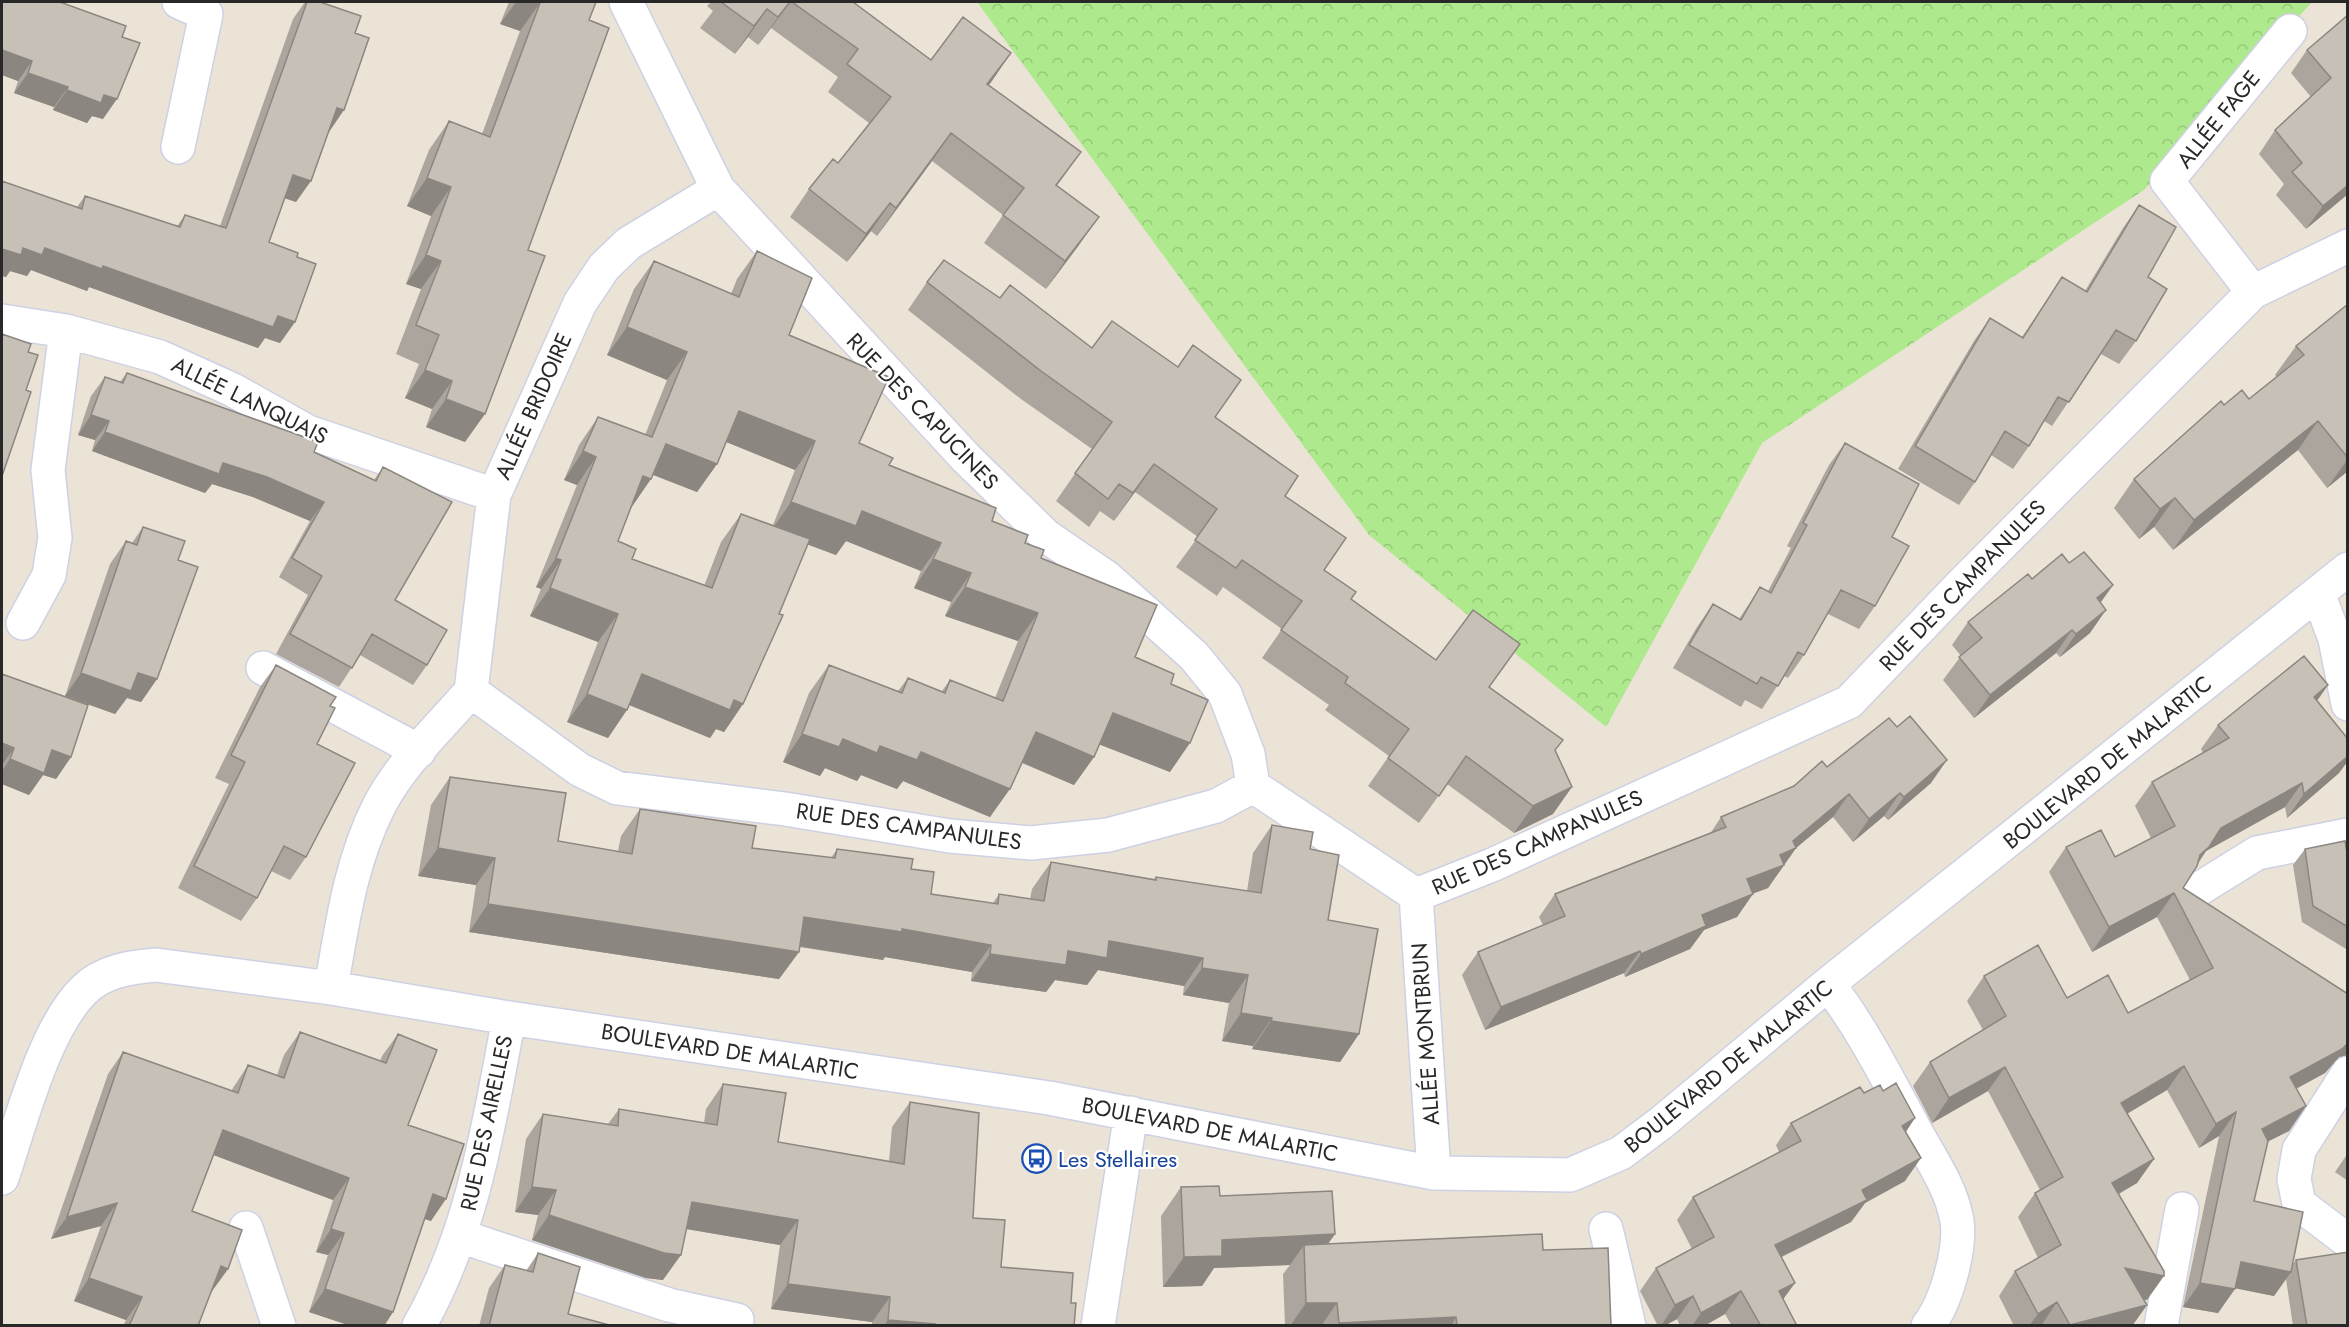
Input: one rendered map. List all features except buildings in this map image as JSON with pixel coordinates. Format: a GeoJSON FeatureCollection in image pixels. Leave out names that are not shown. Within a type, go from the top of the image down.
{"type":"FeatureCollection","features":[{"type":"Feature","properties":{"kind":"street"},"geometry":{"type":"LineString","coordinates":[[178,147],[207,14],[179,2]]}},
{"type":"Feature","properties":{"kind":"street","name":"RUE DES CAPUCINES"},"geometry":{"type":"LineString","coordinates":[[626,2],[718,189],[966,458],[1046,536],[1106,577],[1194,656],[1225,694],[1248,754],[1253,786]]}},
{"type":"Feature","properties":{"kind":"street","name":"ALLÉE FAGE"},"geometry":{"type":"LineString","coordinates":[[2253,292],[2167,181],[2290,31]]}},
{"type":"Feature","properties":{"kind":"street","name":"ALLÉE BRIDOIRE"},"geometry":{"type":"LineString","coordinates":[[471,691],[494,495],[580,303],[604,267],[628,243],[718,189]]}},
{"type":"Feature","properties":{"kind":"street","name":"RUE DES CAMPANULES"},"geometry":{"type":"LineString","coordinates":[[471,691],[580,770],[617,788],[785,809],[950,836],[1031,843],[1108,835],[1216,806],[1253,786],[1416,895],[1492,865],[1849,702],[1969,576],[2253,292],[2348,246]]}},
{"type":"Feature","properties":{"kind":"street","name":"ALLÉE LANQUAIS"},"geometry":{"type":"LineString","coordinates":[[2,321],[66,331],[160,357],[233,390],[308,432],[494,495]]}},
{"type":"Feature","properties":{"kind":"street"},"geometry":{"type":"LineString","coordinates":[[23,623],[49,575],[54,538],[48,470],[66,331]]}},
{"type":"Feature","properties":{"kind":"street","name":"BOULEVARD DE MALARTIC"},"geometry":{"type":"LineString","coordinates":[[2,1178],[48,1044],[84,989],[104,975],[131,967],[156,965],[331,988],[509,1018],[1049,1098],[1434,1173],[1570,1175],[1621,1153],[1828,984],[2348,569]]}},
{"type":"Feature","properties":{"kind":"street"},"geometry":{"type":"LineString","coordinates":[[2318,593],[2336,639],[2348,704]]}},
{"type":"Feature","properties":{"kind":"street"},"geometry":{"type":"LineString","coordinates":[[262,668],[419,751]]}},
{"type":"Feature","properties":{"kind":"street"},"geometry":{"type":"LineString","coordinates":[[331,988],[349,890],[361,845],[380,804],[419,751],[471,691]]}},
{"type":"Feature","properties":{"kind":"street"},"geometry":{"type":"LineString","coordinates":[[2199,889],[2257,854],[2348,834]]}},
{"type":"Feature","properties":{"kind":"street","name":"ALLÉE MONTBRUN"},"geometry":{"type":"LineString","coordinates":[[1416,895],[1434,1173]]}},
{"type":"Feature","properties":{"kind":"street"},"geometry":{"type":"LineString","coordinates":[[1828,984],[1859,1027],[1948,1191],[1957,1222],[1954,1265],[1934,1317],[1928,1326]]}},
{"type":"Feature","properties":{"kind":"street","name":"RUE DES AIRELLES"},"geometry":{"type":"LineString","coordinates":[[419,1326],[432,1303],[460,1236],[482,1164],[509,1018]]}},
{"type":"Feature","properties":{"kind":"street"},"geometry":{"type":"LineString","coordinates":[[2348,1073],[2299,1150],[2294,1179],[2299,1204],[2348,1241]]}},
{"type":"Feature","properties":{"kind":"street"},"geometry":{"type":"LineString","coordinates":[[1098,1326],[1131,1113]]}},
{"type":"Feature","properties":{"kind":"street"},"geometry":{"type":"LineString","coordinates":[[2161,1326],[2182,1209]]}},
{"type":"Feature","properties":{"kind":"street"},"geometry":{"type":"LineString","coordinates":[[246,1228],[279,1326]]}},
{"type":"Feature","properties":{"kind":"street"},"geometry":{"type":"LineString","coordinates":[[1606,1229],[1629,1326]]}},
{"type":"Feature","properties":{"kind":"street"},"geometry":{"type":"LineString","coordinates":[[460,1236],[669,1305],[737,1320]]}},
{"type":"Feature","properties":{"kind":"green space"},"geometry":{"type":"Polygon","coordinates":[[[977,2],[2312,2],[2144,190],[1762,443],[1606,727],[1369,535],[977,2]]]}},
{"type":"Feature","properties":{"kind":"place","name":"Les Stellaires"},"geometry":{"type":"Point","coordinates":[1037,1159]}}]}
